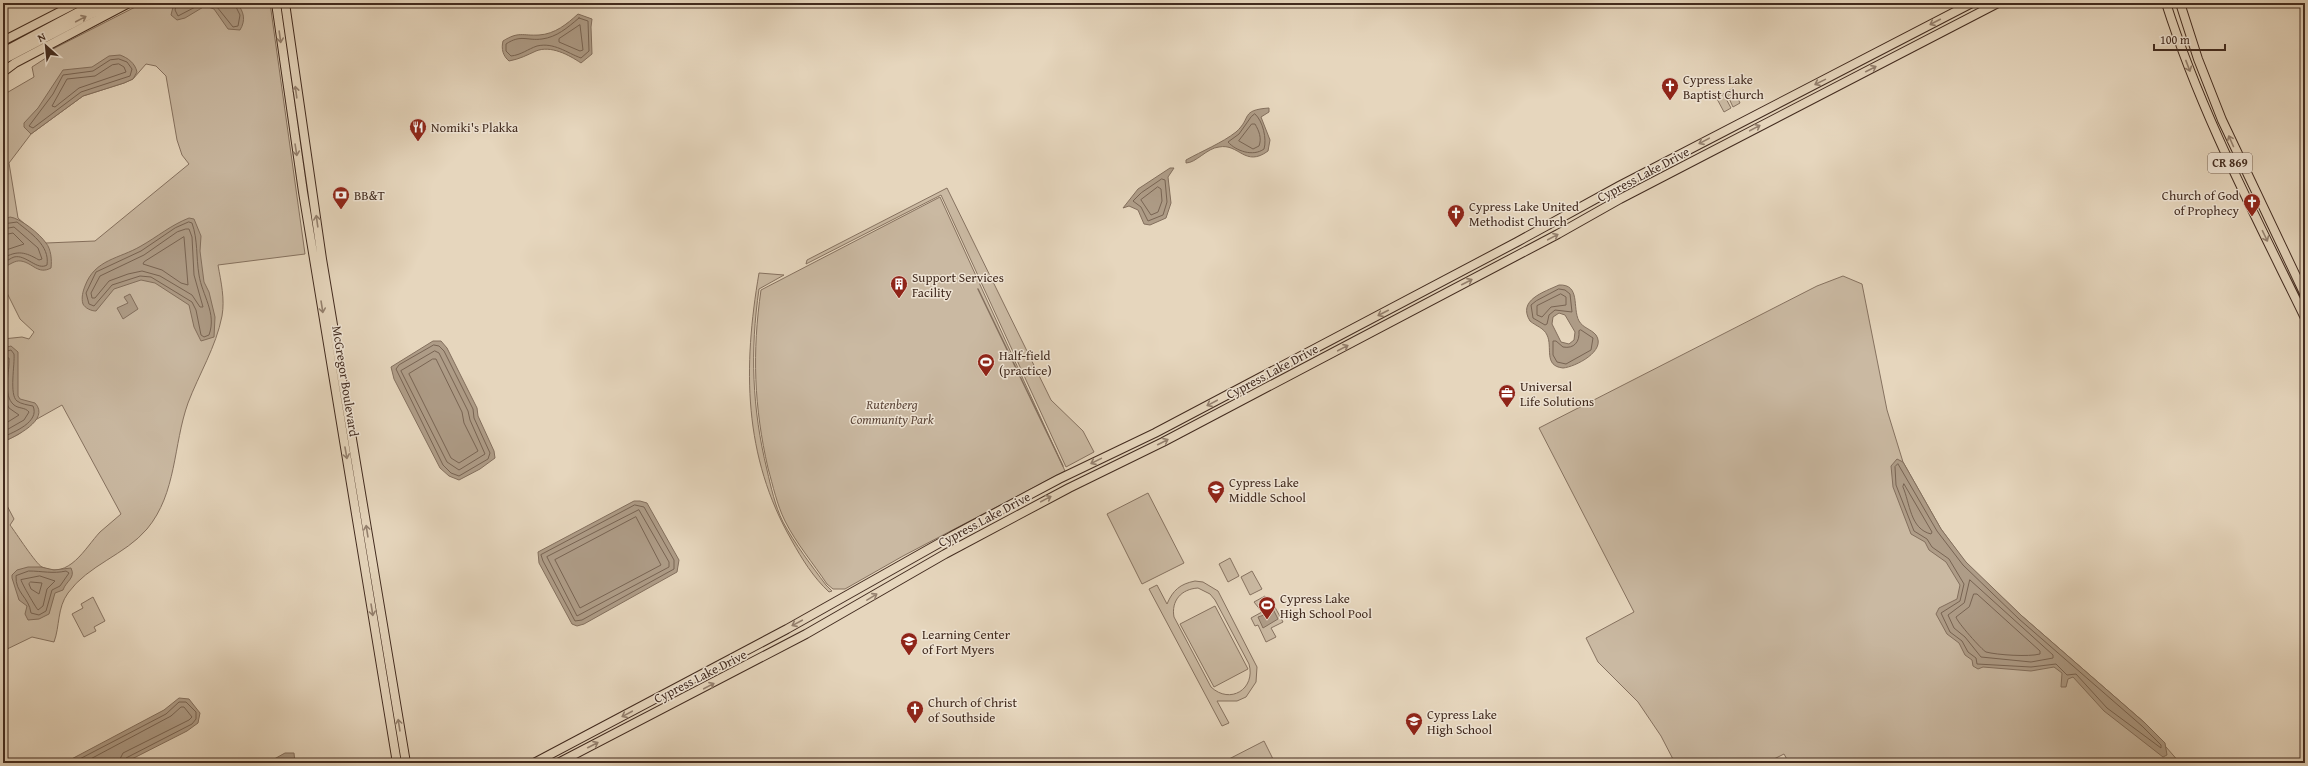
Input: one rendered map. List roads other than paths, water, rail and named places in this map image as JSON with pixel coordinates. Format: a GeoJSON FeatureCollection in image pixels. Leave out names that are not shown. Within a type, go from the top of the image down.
{"type":"FeatureCollection","features":[{"type":"Feature","properties":{"kind":"main road"},"geometry":{"type":"LineString","coordinates":[[3,41],[76,3]]}},
{"type":"Feature","properties":{"kind":"main road"},"geometry":{"type":"LineString","coordinates":[[3,60],[33,40],[95,3]]}},
{"type":"Feature","properties":{"kind":"main road"},"geometry":{"type":"LineString","coordinates":[[3,52],[33,40],[112,3]]}},
{"type":"Feature","properties":{"kind":"main road"},"geometry":{"type":"LineString","coordinates":[[3,72],[19,61],[129,3]]}},
{"type":"Feature","properties":{"kind":"main road","name":"McGregor Boulevard"},"geometry":{"type":"LineString","coordinates":[[276,3],[302,184],[397,763]]}},
{"type":"Feature","properties":{"kind":"main road","name":"McGregor Boulevard"},"geometry":{"type":"LineString","coordinates":[[285,3],[322,259],[406,763]]}},
{"type":"Feature","properties":{"kind":"main road","name":"Cypress Lake Drive"},"geometry":{"type":"LineString","coordinates":[[534,763],[661,696],[1059,479],[1162,429],[1502,250],[1628,181],[1972,3]]}},
{"type":"Feature","properties":{"kind":"main road","name":"Cypress Lake Drive"},"geometry":{"type":"LineString","coordinates":[[558,763],[806,634],[945,554],[1069,488],[1163,442],[1558,234],[1620,199],[1998,3]]}},
{"type":"Feature","properties":{"kind":"main road","name":"CR 869"},"geometry":{"type":"LineString","coordinates":[[2166,3],[2212,126],[2305,318]]}},
{"type":"Feature","properties":{"kind":"main road","name":"CR 869"},"geometry":{"type":"LineString","coordinates":[[2180,3],[2198,59],[2222,120],[2305,295]]}},
{"type":"Feature","properties":{"kind":"main road"},"geometry":{"type":"LineString","coordinates":[[661,696],[667,707]]}},
{"type":"Feature","properties":{"kind":"water"},"geometry":{"type":"Polygon","coordinates":[[[174,3],[237,3],[243,13],[243,23],[240,30],[228,29],[214,9],[205,6],[185,18],[177,20],[171,15],[174,3]]]}},
{"type":"Feature","properties":{"kind":"water"},"geometry":{"type":"Polygon","coordinates":[[[578,14],[592,19],[592,54],[581,63],[565,54],[548,49],[542,49],[509,61],[504,55],[502,44],[503,41],[508,38],[517,35],[539,35],[550,33],[565,25],[578,14]]]}},
{"type":"Feature","properties":{"kind":"water"},"geometry":{"type":"Polygon","coordinates":[[[120,55],[128,59],[135,66],[137,72],[133,79],[83,96],[31,134],[24,127],[24,123],[38,108],[63,70],[92,67],[109,56],[120,55]]]}},
{"type":"Feature","properties":{"kind":"water"},"geometry":{"type":"Polygon","coordinates":[[[1269,108],[1269,112],[1261,117],[1270,140],[1268,151],[1260,156],[1253,157],[1242,154],[1232,148],[1219,147],[1210,150],[1194,161],[1186,163],[1186,160],[1236,132],[1250,113],[1260,109],[1269,108]]]}},
{"type":"Feature","properties":{"kind":"water"},"geometry":{"type":"Polygon","coordinates":[[[1170,168],[1174,168],[1168,177],[1171,203],[1166,218],[1150,225],[1144,224],[1138,210],[1129,206],[1123,208],[1138,189],[1170,168]]]}},
{"type":"Feature","properties":{"kind":"water"},"geometry":{"type":"Polygon","coordinates":[[[10,217],[19,220],[35,231],[48,245],[51,258],[51,268],[43,270],[25,262],[16,261],[3,268],[3,220],[10,217]]]}},
{"type":"Feature","properties":{"kind":"water"},"geometry":{"type":"Polygon","coordinates":[[[189,218],[194,219],[201,236],[200,251],[204,282],[209,292],[215,317],[214,337],[201,341],[194,327],[189,305],[155,283],[141,280],[114,289],[96,311],[88,309],[83,304],[82,295],[89,277],[101,265],[141,246],[189,218]]]}},
{"type":"Feature","properties":{"kind":"water"},"geometry":{"type":"Polygon","coordinates":[[[1559,285],[1570,288],[1575,298],[1579,321],[1596,335],[1598,341],[1594,352],[1588,357],[1575,365],[1563,368],[1553,364],[1550,355],[1549,340],[1546,333],[1530,321],[1527,314],[1527,308],[1534,298],[1559,285]],[[1559,313],[1553,317],[1552,324],[1561,342],[1569,344],[1574,340],[1575,332],[1565,315],[1559,313]]]}},
{"type":"Feature","properties":{"kind":"water"},"geometry":{"type":"Polygon","coordinates":[[[130,294],[138,309],[123,319],[117,308],[128,303],[124,297],[130,294]]]}},
{"type":"Feature","properties":{"kind":"water"},"geometry":{"type":"Polygon","coordinates":[[[433,341],[441,341],[447,348],[477,408],[478,416],[494,451],[495,458],[480,469],[459,480],[449,476],[440,468],[394,379],[391,367],[433,341]]]}},
{"type":"Feature","properties":{"kind":"water"},"geometry":{"type":"Polygon","coordinates":[[[11,346],[18,352],[18,396],[20,399],[35,403],[39,409],[38,416],[29,427],[3,442],[3,348],[11,346]]]}},
{"type":"Feature","properties":{"kind":"water"},"geometry":{"type":"Polygon","coordinates":[[[1897,459],[1903,462],[1941,529],[1966,562],[2022,616],[2145,723],[2165,743],[2167,755],[2163,757],[2104,711],[2073,677],[2068,679],[2066,687],[2061,687],[2062,673],[2054,667],[2031,671],[1983,667],[1978,669],[1973,666],[1972,660],[1965,655],[1959,643],[1947,634],[1936,614],[1939,608],[1957,599],[1960,585],[1946,562],[1929,550],[1925,542],[1911,534],[1893,487],[1891,466],[1897,459]]]}},
{"type":"Feature","properties":{"kind":"water"},"geometry":{"type":"Polygon","coordinates":[[[634,501],[647,503],[679,560],[677,572],[584,624],[577,626],[572,624],[539,563],[538,552],[634,501]]]}},
{"type":"Feature","properties":{"kind":"water"},"geometry":{"type":"Polygon","coordinates":[[[28,567],[41,567],[54,570],[71,568],[72,571],[71,577],[63,590],[55,593],[49,614],[39,619],[28,620],[25,614],[27,606],[19,600],[12,578],[12,575],[17,570],[28,567]]]}},
{"type":"Feature","properties":{"kind":"water"},"geometry":{"type":"Polygon","coordinates":[[[1270,603],[1278,619],[1263,628],[1258,617],[1267,614],[1263,607],[1270,603]]]}},
{"type":"Feature","properties":{"kind":"water"},"geometry":{"type":"Polygon","coordinates":[[[179,698],[189,699],[200,713],[198,723],[187,731],[124,763],[64,763],[164,710],[179,698]]]}},
{"type":"Feature","properties":{"kind":"water"},"geometry":{"type":"Polygon","coordinates":[[[285,753],[294,753],[295,763],[267,763],[285,753]]]}},
{"type":"Feature","properties":{"kind":"waterway"},"geometry":{"type":"LineString","coordinates":[[978,289],[1063,466]]}},
{"type":"Feature","properties":{"kind":"place","name":"Cypress Lake Baptist Church"},"geometry":{"type":"Point","coordinates":[1670,101]}},
{"type":"Feature","properties":{"kind":"place","name":"Nomiki's Plakka"},"geometry":{"type":"Point","coordinates":[418,142]}},
{"type":"Feature","properties":{"kind":"place","name":"BB&T"},"geometry":{"type":"Point","coordinates":[341,210]}},
{"type":"Feature","properties":{"kind":"place","name":"Church of God of Prophecy"},"geometry":{"type":"Point","coordinates":[2252,217]}},
{"type":"Feature","properties":{"kind":"place","name":"Cypress Lake United Methodist Church"},"geometry":{"type":"Point","coordinates":[1456,228]}},
{"type":"Feature","properties":{"kind":"place","name":"Support Services Facility"},"geometry":{"type":"Point","coordinates":[899,299]}},
{"type":"Feature","properties":{"kind":"place","name":"Half-field (practice)"},"geometry":{"type":"Point","coordinates":[986,377]}},
{"type":"Feature","properties":{"kind":"place","name":"Universal Life Solutions"},"geometry":{"type":"Point","coordinates":[1507,408]}},
{"type":"Feature","properties":{"kind":"place","name":"Cypress Lake Middle School"},"geometry":{"type":"Point","coordinates":[1216,504]}},
{"type":"Feature","properties":{"kind":"place","name":"Cypress Lake High School Pool"},"geometry":{"type":"Point","coordinates":[1267,620]}},
{"type":"Feature","properties":{"kind":"place","name":"Learning Center of Fort Myers"},"geometry":{"type":"Point","coordinates":[909,656]}},
{"type":"Feature","properties":{"kind":"place","name":"Church of Christ of Southside"},"geometry":{"type":"Point","coordinates":[915,724]}},
{"type":"Feature","properties":{"kind":"place","name":"Cypress Lake High School"},"geometry":{"type":"Point","coordinates":[1414,736]}},
{"type":"Feature","properties":{"kind":"park label","name":"Rutenberg Community Park"},"geometry":{"type":"Point","coordinates":[892,412]}}]}
